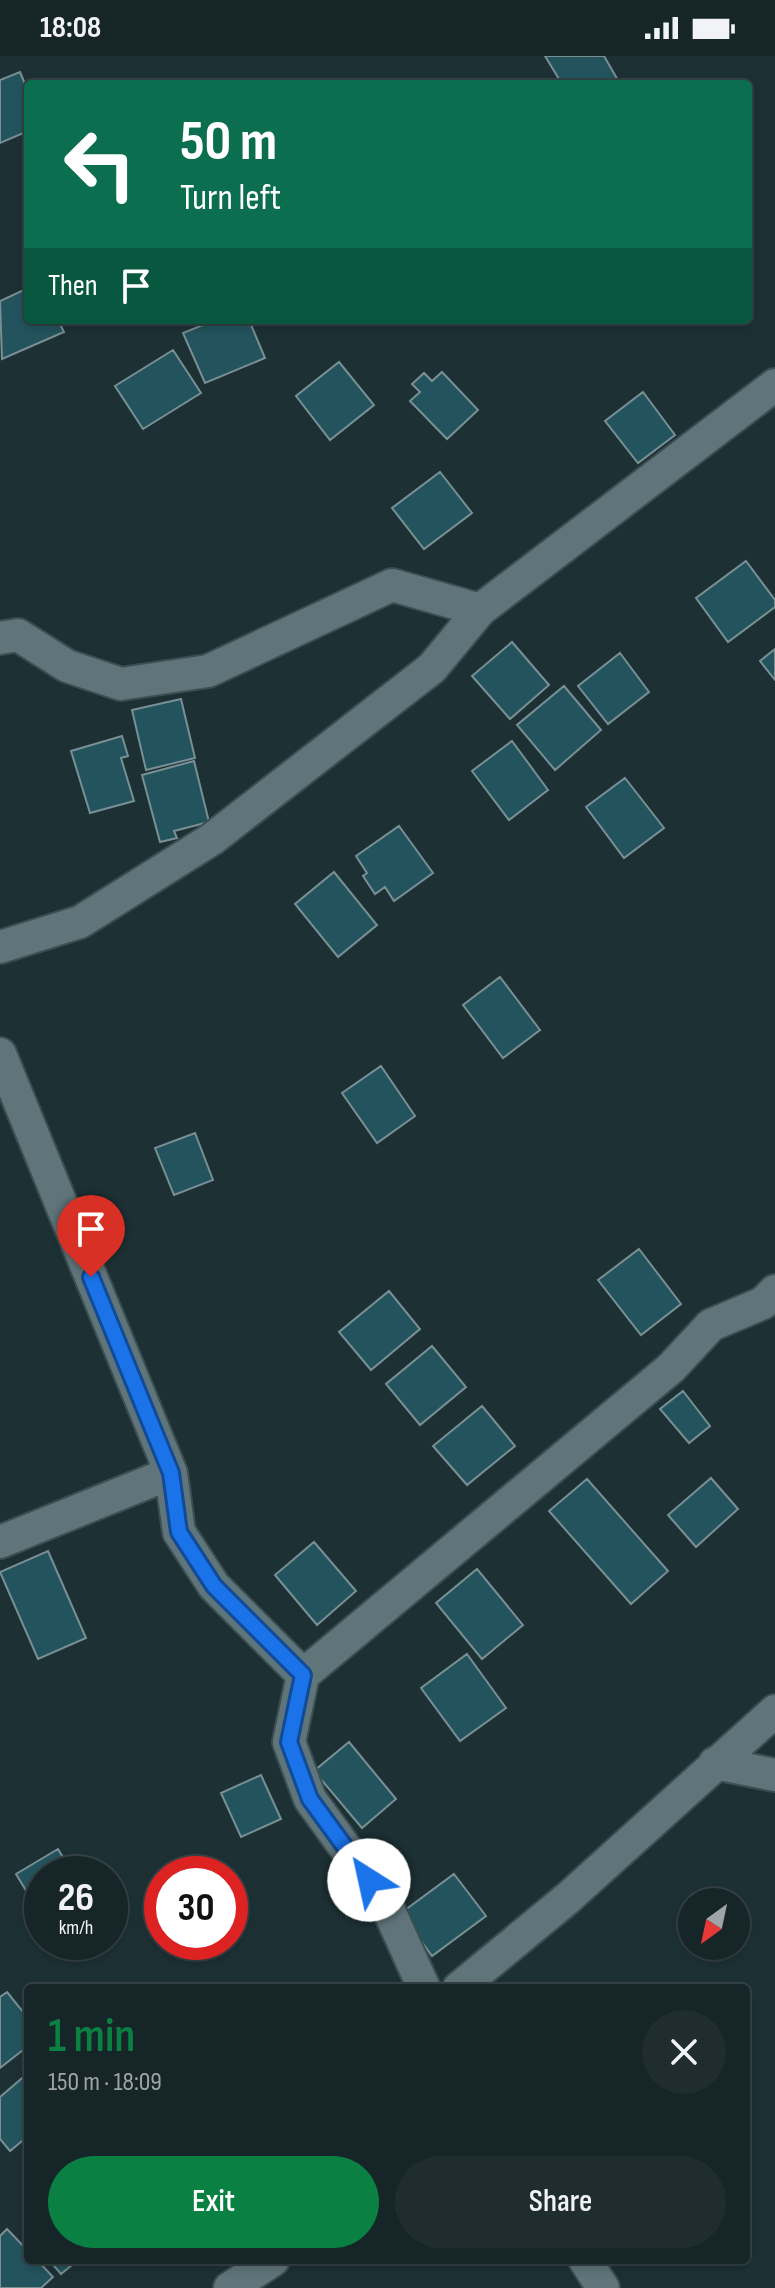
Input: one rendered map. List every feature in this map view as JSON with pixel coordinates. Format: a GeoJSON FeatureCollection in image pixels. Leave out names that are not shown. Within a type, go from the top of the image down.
{"type":"FeatureCollection","features":[{"type":"Feature","properties":{"kind":"street"},"geometry":{"type":"LineString","coordinates":[[0,947],[80,922],[212,839],[432,668],[480,610],[775,385]]}},
{"type":"Feature","properties":{"kind":"street"},"geometry":{"type":"LineString","coordinates":[[0,638],[18,635],[67,666],[121,684],[208,671],[392,585],[480,610]]}},
{"type":"Feature","properties":{"kind":"street"},"geometry":{"type":"LineString","coordinates":[[0,1054],[171,1473],[179,1532],[214,1586],[303,1675]]}},
{"type":"Feature","properties":{"kind":"street"},"geometry":{"type":"LineString","coordinates":[[422,1984],[386,1904],[310,1799],[289,1742],[303,1675],[671,1368],[711,1325],[763,1303],[775,1291]]}},
{"type":"Feature","properties":{"kind":"street"},"geometry":{"type":"LineString","coordinates":[[0,1542],[171,1473]]}},
{"type":"Feature","properties":{"kind":"street"},"geometry":{"type":"LineString","coordinates":[[464,1984],[568,1898],[775,1711]]}},
{"type":"Feature","properties":{"kind":"street"},"geometry":{"type":"LineString","coordinates":[[715,1763],[775,1775]]}},
{"type":"Feature","properties":{"kind":"street"},"geometry":{"type":"LineString","coordinates":[[230,2288],[267,2264]]}},
{"type":"Feature","properties":{"kind":"street"},"geometry":{"type":"LineString","coordinates":[[588,2264],[603,2288]]}},
{"type":"Feature","properties":{"kind":"building"},"geometry":{"type":"Polygon","coordinates":[[[545,56],[604,56],[618,80],[560,80],[545,56]]]}},
{"type":"Feature","properties":{"kind":"building"},"geometry":{"type":"Polygon","coordinates":[[[20,72],[24,82],[24,133],[0,143],[0,80],[20,72]]]}},
{"type":"Feature","properties":{"kind":"building"},"geometry":{"type":"Polygon","coordinates":[[[24,290],[24,324],[60,324],[64,332],[2,359],[0,301],[24,290]]]}},
{"type":"Feature","properties":{"kind":"building"},"geometry":{"type":"Polygon","coordinates":[[[205,324],[251,324],[265,358],[205,383],[183,333],[205,324]]]}},
{"type":"Feature","properties":{"kind":"building"},"geometry":{"type":"Polygon","coordinates":[[[173,350],[201,393],[143,429],[115,386],[173,350]]]}},
{"type":"Feature","properties":{"kind":"building"},"geometry":{"type":"Polygon","coordinates":[[[339,362],[374,405],[330,440],[296,396],[339,362]]]}},
{"type":"Feature","properties":{"kind":"building"},"geometry":{"type":"Polygon","coordinates":[[[442,372],[478,410],[447,439],[410,401],[420,392],[412,384],[424,373],[432,381],[442,372]]]}},
{"type":"Feature","properties":{"kind":"building"},"geometry":{"type":"Polygon","coordinates":[[[643,392],[675,435],[638,463],[605,421],[643,392]]]}},
{"type":"Feature","properties":{"kind":"building"},"geometry":{"type":"Polygon","coordinates":[[[440,472],[472,513],[424,549],[392,508],[440,472]]]}},
{"type":"Feature","properties":{"kind":"building"},"geometry":{"type":"Polygon","coordinates":[[[746,561],[775,600],[775,607],[728,642],[696,598],[746,561]]]}},
{"type":"Feature","properties":{"kind":"building"},"geometry":{"type":"Polygon","coordinates":[[[512,642],[549,685],[510,719],[472,676],[512,642]]]}},
{"type":"Feature","properties":{"kind":"building"},"geometry":{"type":"Polygon","coordinates":[[[775,649],[775,680],[760,661],[775,649]]]}},
{"type":"Feature","properties":{"kind":"building"},"geometry":{"type":"Polygon","coordinates":[[[620,653],[649,692],[608,724],[578,686],[620,653]]]}},
{"type":"Feature","properties":{"kind":"building"},"geometry":{"type":"Polygon","coordinates":[[[564,686],[601,730],[555,770],[517,725],[564,686]]]}},
{"type":"Feature","properties":{"kind":"building"},"geometry":{"type":"Polygon","coordinates":[[[181,699],[195,758],[146,770],[132,710],[181,699]]]}},
{"type":"Feature","properties":{"kind":"building"},"geometry":{"type":"Polygon","coordinates":[[[122,736],[128,756],[121,758],[134,801],[90,813],[71,751],[122,736]]]}},
{"type":"Feature","properties":{"kind":"building"},"geometry":{"type":"Polygon","coordinates":[[[512,741],[548,790],[509,820],[472,771],[512,741]]]}},
{"type":"Feature","properties":{"kind":"building"},"geometry":{"type":"Polygon","coordinates":[[[194,761],[209,822],[174,831],[177,838],[160,842],[142,775],[194,761]]]}},
{"type":"Feature","properties":{"kind":"building"},"geometry":{"type":"Polygon","coordinates":[[[625,778],[664,828],[624,858],[586,807],[625,778]]]}},
{"type":"Feature","properties":{"kind":"building"},"geometry":{"type":"Polygon","coordinates":[[[399,826],[433,873],[394,901],[385,887],[375,894],[363,876],[367,873],[356,856],[399,826]]]}},
{"type":"Feature","properties":{"kind":"building"},"geometry":{"type":"Polygon","coordinates":[[[334,872],[377,925],[338,957],[295,904],[334,872]]]}},
{"type":"Feature","properties":{"kind":"building"},"geometry":{"type":"Polygon","coordinates":[[[500,977],[540,1030],[503,1058],[463,1005],[500,977]]]}},
{"type":"Feature","properties":{"kind":"building"},"geometry":{"type":"Polygon","coordinates":[[[381,1066],[415,1116],[377,1143],[342,1093],[381,1066]]]}},
{"type":"Feature","properties":{"kind":"building"},"geometry":{"type":"Polygon","coordinates":[[[195,1133],[213,1180],[174,1195],[155,1148],[195,1133]]]}},
{"type":"Feature","properties":{"kind":"building"},"geometry":{"type":"Polygon","coordinates":[[[639,1249],[681,1304],[641,1335],[598,1280],[639,1249]]]}},
{"type":"Feature","properties":{"kind":"building"},"geometry":{"type":"Polygon","coordinates":[[[389,1291],[420,1329],[371,1370],[339,1332],[389,1291]]]}},
{"type":"Feature","properties":{"kind":"building"},"geometry":{"type":"Polygon","coordinates":[[[432,1346],[466,1387],[420,1425],[386,1384],[432,1346]]]}},
{"type":"Feature","properties":{"kind":"building"},"geometry":{"type":"Polygon","coordinates":[[[683,1391],[710,1426],[689,1443],[660,1409],[683,1391]]]}},
{"type":"Feature","properties":{"kind":"building"},"geometry":{"type":"Polygon","coordinates":[[[482,1406],[515,1446],[467,1485],[433,1446],[482,1406]]]}},
{"type":"Feature","properties":{"kind":"building"},"geometry":{"type":"Polygon","coordinates":[[[711,1478],[738,1509],[696,1547],[668,1515],[711,1478]]]}},
{"type":"Feature","properties":{"kind":"building"},"geometry":{"type":"Polygon","coordinates":[[[587,1479],[668,1571],[631,1604],[549,1511],[587,1479]]]}},
{"type":"Feature","properties":{"kind":"building"},"geometry":{"type":"Polygon","coordinates":[[[314,1542],[356,1591],[317,1625],[275,1575],[314,1542]]]}},
{"type":"Feature","properties":{"kind":"building"},"geometry":{"type":"Polygon","coordinates":[[[48,1551],[86,1638],[38,1659],[0,1572],[48,1551]]]}},
{"type":"Feature","properties":{"kind":"building"},"geometry":{"type":"Polygon","coordinates":[[[477,1569],[523,1625],[482,1659],[436,1603],[477,1569]]]}},
{"type":"Feature","properties":{"kind":"building"},"geometry":{"type":"Polygon","coordinates":[[[467,1654],[506,1708],[460,1741],[421,1688],[467,1654]]]}},
{"type":"Feature","properties":{"kind":"building"},"geometry":{"type":"Polygon","coordinates":[[[349,1742],[396,1799],[362,1828],[314,1771],[349,1742]]]}},
{"type":"Feature","properties":{"kind":"building"},"geometry":{"type":"Polygon","coordinates":[[[261,1775],[281,1819],[241,1837],[221,1793],[261,1775]]]}},
{"type":"Feature","properties":{"kind":"building"},"geometry":{"type":"Polygon","coordinates":[[[58,1849],[62,1856],[46,1856],[58,1849]]]}},
{"type":"Feature","properties":{"kind":"building"},"geometry":{"type":"Polygon","coordinates":[[[24,1869],[24,1887],[16,1874],[24,1869]]]}},
{"type":"Feature","properties":{"kind":"building"},"geometry":{"type":"Polygon","coordinates":[[[454,1874],[486,1916],[432,1956],[401,1913],[454,1874]]]}},
{"type":"Feature","properties":{"kind":"building"},"geometry":{"type":"Polygon","coordinates":[[[7,1992],[24,2013],[24,2049],[0,2068],[0,1997],[7,1992]]]}},
{"type":"Feature","properties":{"kind":"building"},"geometry":{"type":"Polygon","coordinates":[[[24,2076],[24,2139],[10,2151],[0,2139],[0,2097],[24,2076]]]}},
{"type":"Feature","properties":{"kind":"building"},"geometry":{"type":"Polygon","coordinates":[[[7,2229],[24,2247],[24,2264],[41,2264],[53,2277],[41,2288],[0,2288],[0,2236],[7,2229]]]}},
{"type":"Feature","properties":{"kind":"building"},"geometry":{"type":"Polygon","coordinates":[[[52,2264],[73,2264],[61,2274],[52,2264]]]}},
{"type":"Feature","properties":{"kind":"route"},"geometry":{"type":"LineString","coordinates":[[91,1277],[171,1473],[179,1532],[214,1586],[303,1675],[289,1742],[310,1799],[369,1880]]}}]}
